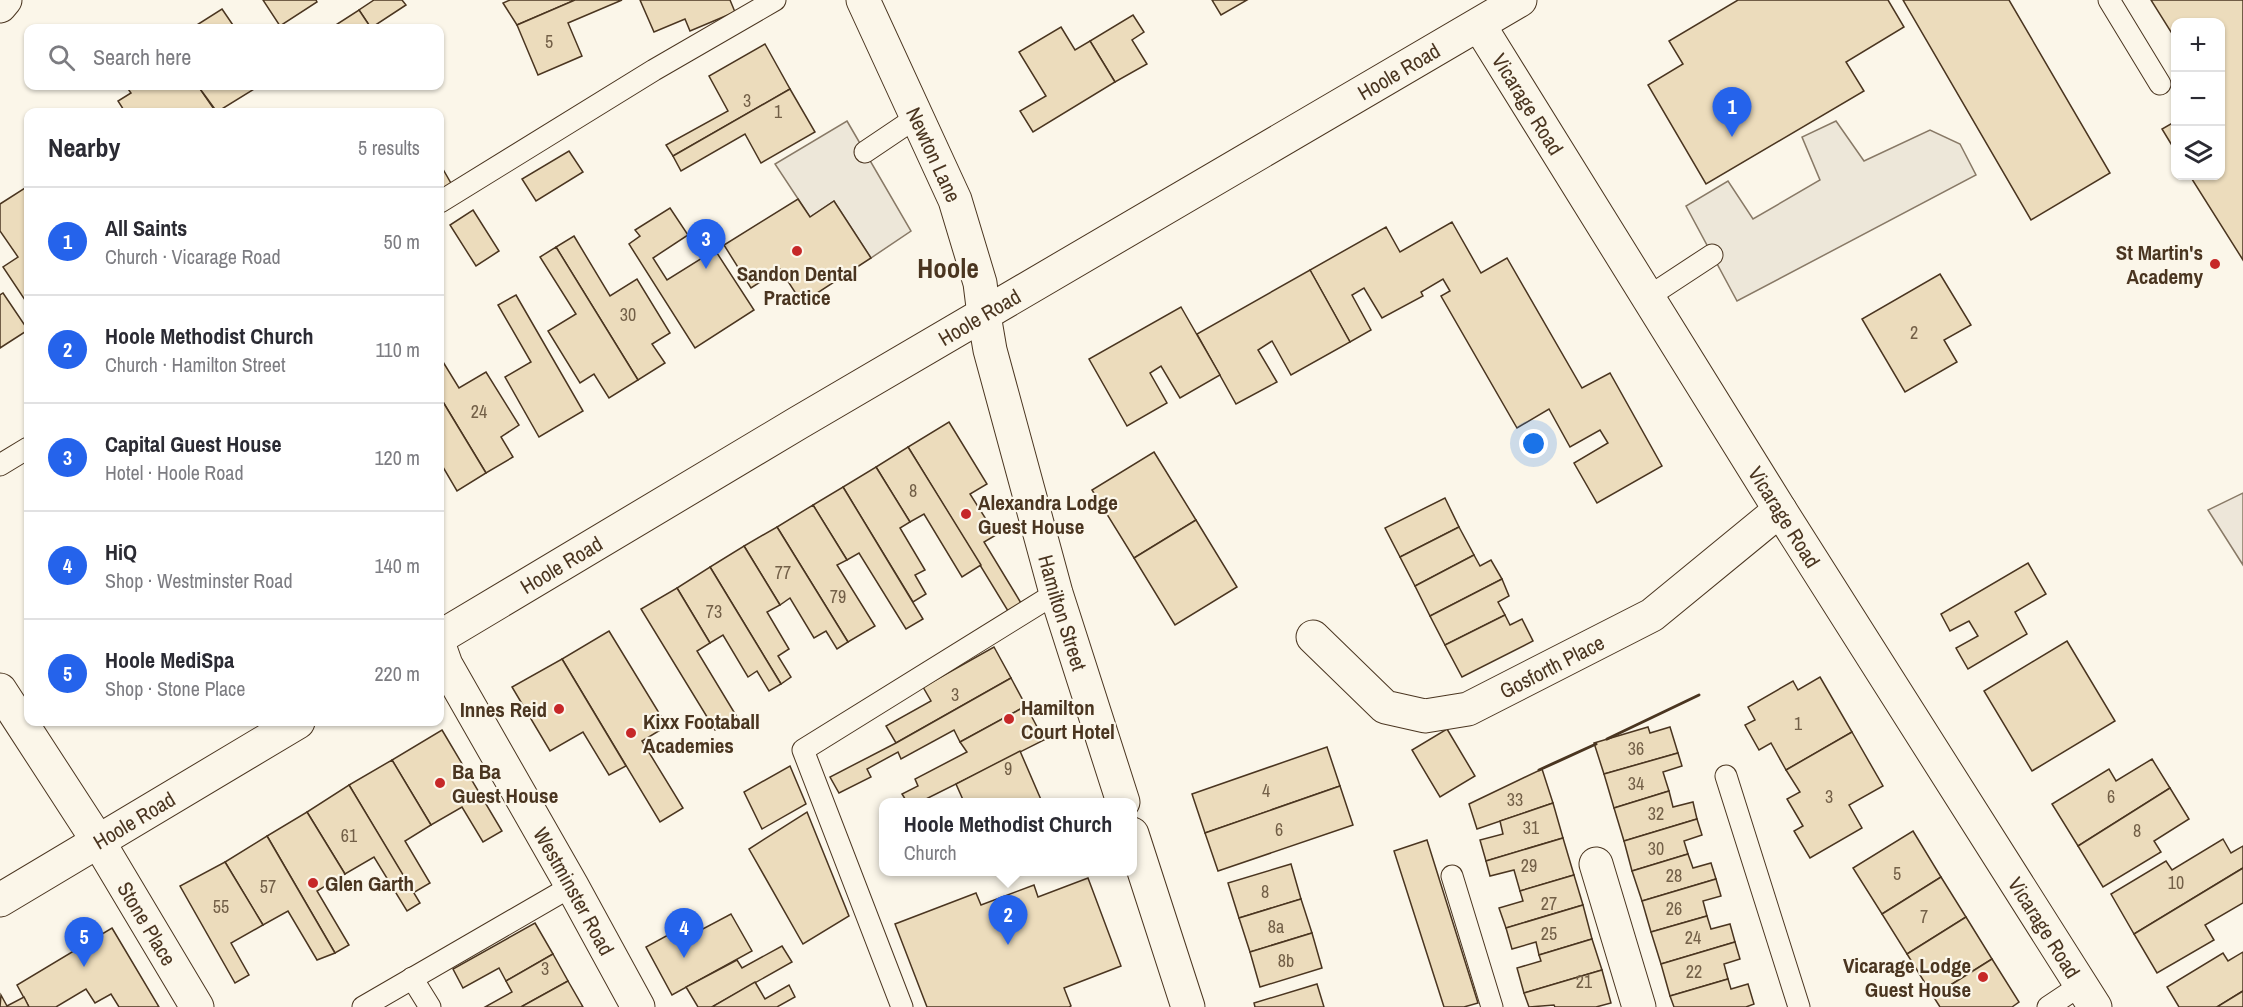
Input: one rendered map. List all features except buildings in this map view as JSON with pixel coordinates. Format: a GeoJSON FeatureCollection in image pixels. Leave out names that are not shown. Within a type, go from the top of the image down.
{"type":"FeatureCollection","features":[{"type":"Feature","properties":{"kind":"main road"},"geometry":{"type":"LineString","coordinates":[[0,6],[5,0]]}},
{"type":"Feature","properties":{"kind":"main road","name":"Newton Lane"},"geometry":{"type":"LineString","coordinates":[[863,0],[954,200],[980,284],[984,315]]}},
{"type":"Feature","properties":{"kind":"main road","name":"Hoole Road"},"geometry":{"type":"LineString","coordinates":[[444,635],[798,423],[1520,0]]}},
{"type":"Feature","properties":{"kind":"main road","name":"Vicarage Road"},"geometry":{"type":"LineString","coordinates":[[1479,25],[1780,510],[2088,996]]}},
{"type":"Feature","properties":{"kind":"main road","name":"Hamilton Street"},"geometry":{"type":"LineString","coordinates":[[984,315],[990,350],[1056,594],[1122,798]]}},
{"type":"Feature","properties":{"kind":"main road","name":"Gosforth Place"},"geometry":{"type":"LineString","coordinates":[[1313,637],[1385,707],[1425,716],[1468,709],[1652,615],[1780,510]]}},
{"type":"Feature","properties":{"kind":"main road","name":"Westminster Road"},"geometry":{"type":"LineString","coordinates":[[444,659],[638,1007]]}},
{"type":"Feature","properties":{"kind":"main road","name":"Stone Place"},"geometry":{"type":"LineString","coordinates":[[0,690],[98,841],[197,1007]]}},
{"type":"Feature","properties":{"kind":"main road","name":"Hoole Road"},"geometry":{"type":"LineString","coordinates":[[0,900],[291,726]]}},
{"type":"Feature","properties":{"kind":"main road"},"geometry":{"type":"LineString","coordinates":[[1137,849],[1188,1007]]}},
{"type":"Feature","properties":{"kind":"main road"},"geometry":{"type":"LineString","coordinates":[[1596,864],[1639,1007]]}},
{"type":"Feature","properties":{"kind":"lane"},"geometry":{"type":"LineString","coordinates":[[444,200],[654,70],[775,0]]}},
{"type":"Feature","properties":{"kind":"lane"},"geometry":{"type":"LineString","coordinates":[[2109,0],[2160,84]]}},
{"type":"Feature","properties":{"kind":"lane"},"geometry":{"type":"LineString","coordinates":[[865,152],[917,117]]}},
{"type":"Feature","properties":{"kind":"lane"},"geometry":{"type":"LineString","coordinates":[[1648,297],[1712,255]]}},
{"type":"Feature","properties":{"kind":"lane"},"geometry":{"type":"LineString","coordinates":[[0,465],[24,450]]}},
{"type":"Feature","properties":{"kind":"lane"},"geometry":{"type":"LineString","coordinates":[[902,1007],[802,750],[1056,594]]}},
{"type":"Feature","properties":{"kind":"lane"},"geometry":{"type":"LineString","coordinates":[[1726,776],[1799,1007]]}},
{"type":"Feature","properties":{"kind":"lane"},"geometry":{"type":"LineString","coordinates":[[1452,876],[1492,1007]]}},
{"type":"Feature","properties":{"kind":"lane"},"geometry":{"type":"LineString","coordinates":[[363,1007],[572,886]]}},
{"type":"Feature","properties":{"kind":"lane"},"geometry":{"type":"LineString","coordinates":[[412,978],[430,1007]]}},
{"type":"Feature","properties":{"kind":"lane"},"geometry":{"type":"LineString","coordinates":[[2048,1007],[2088,996]]}},
{"type":"Feature","properties":{"kind":"shaded area"},"geometry":{"type":"Polygon","coordinates":[[[847,121],[911,231],[871,258],[834,201],[810,217],[775,164],[847,121]]]}},
{"type":"Feature","properties":{"kind":"shaded area"},"geometry":{"type":"Polygon","coordinates":[[[1836,121],[1864,161],[1930,130],[1960,144],[1976,175],[1737,301],[1686,206],[1728,181],[1753,219],[1820,180],[1802,137],[1836,121]]]}},
{"type":"Feature","properties":{"kind":"shaded area"},"geometry":{"type":"Polygon","coordinates":[[[2243,493],[2243,565],[2208,510],[2243,493]]]}},
{"type":"Feature","properties":{"kind":"wall"},"geometry":{"type":"LineString","coordinates":[[1607,739],[1699,695]]}},
{"type":"Feature","properties":{"kind":"wall"},"geometry":{"type":"LineString","coordinates":[[1539,770],[1596,744]]}},
{"type":"Feature","properties":{"kind":"place","name":"All Saints"},"geometry":{"type":"Point","coordinates":[1732,137]}},
{"type":"Feature","properties":{"kind":"place","name":"Sandon Dental Practice"},"geometry":{"type":"Point","coordinates":[797,251]}},
{"type":"Feature","properties":{"kind":"place","name":"St Martin's Academy"},"geometry":{"type":"Point","coordinates":[2215,264]}},
{"type":"Feature","properties":{"kind":"place","name":"Capital Guest House"},"geometry":{"type":"Point","coordinates":[706,269]}},
{"type":"Feature","properties":{"kind":"place","name":"Alexandra Lodge Guest House"},"geometry":{"type":"Point","coordinates":[966,514]}},
{"type":"Feature","properties":{"kind":"place","name":"Innes Reid"},"geometry":{"type":"Point","coordinates":[559,709]}},
{"type":"Feature","properties":{"kind":"place","name":"Hamilton Court Hotel"},"geometry":{"type":"Point","coordinates":[1009,719]}},
{"type":"Feature","properties":{"kind":"place","name":"Kixx Footaball Academies"},"geometry":{"type":"Point","coordinates":[631,733]}},
{"type":"Feature","properties":{"kind":"place","name":"Ba Ba Guest House"},"geometry":{"type":"Point","coordinates":[440,783]}},
{"type":"Feature","properties":{"kind":"place","name":"Glen Garth"},"geometry":{"type":"Point","coordinates":[313,883]}},
{"type":"Feature","properties":{"kind":"place","name":"Hoole Methodist Church"},"geometry":{"type":"Point","coordinates":[1008,945]}},
{"type":"Feature","properties":{"kind":"place","name":"HiQ"},"geometry":{"type":"Point","coordinates":[684,958]}},
{"type":"Feature","properties":{"kind":"place","name":"Hoole MediSpa"},"geometry":{"type":"Point","coordinates":[84,967]}},
{"type":"Feature","properties":{"kind":"place","name":"Vicarage Lodge Guest House"},"geometry":{"type":"Point","coordinates":[1983,977]}},
{"type":"Feature","properties":{"kind":"district","name":"Hoole"},"geometry":{"type":"Point","coordinates":[948,268]}}]}
